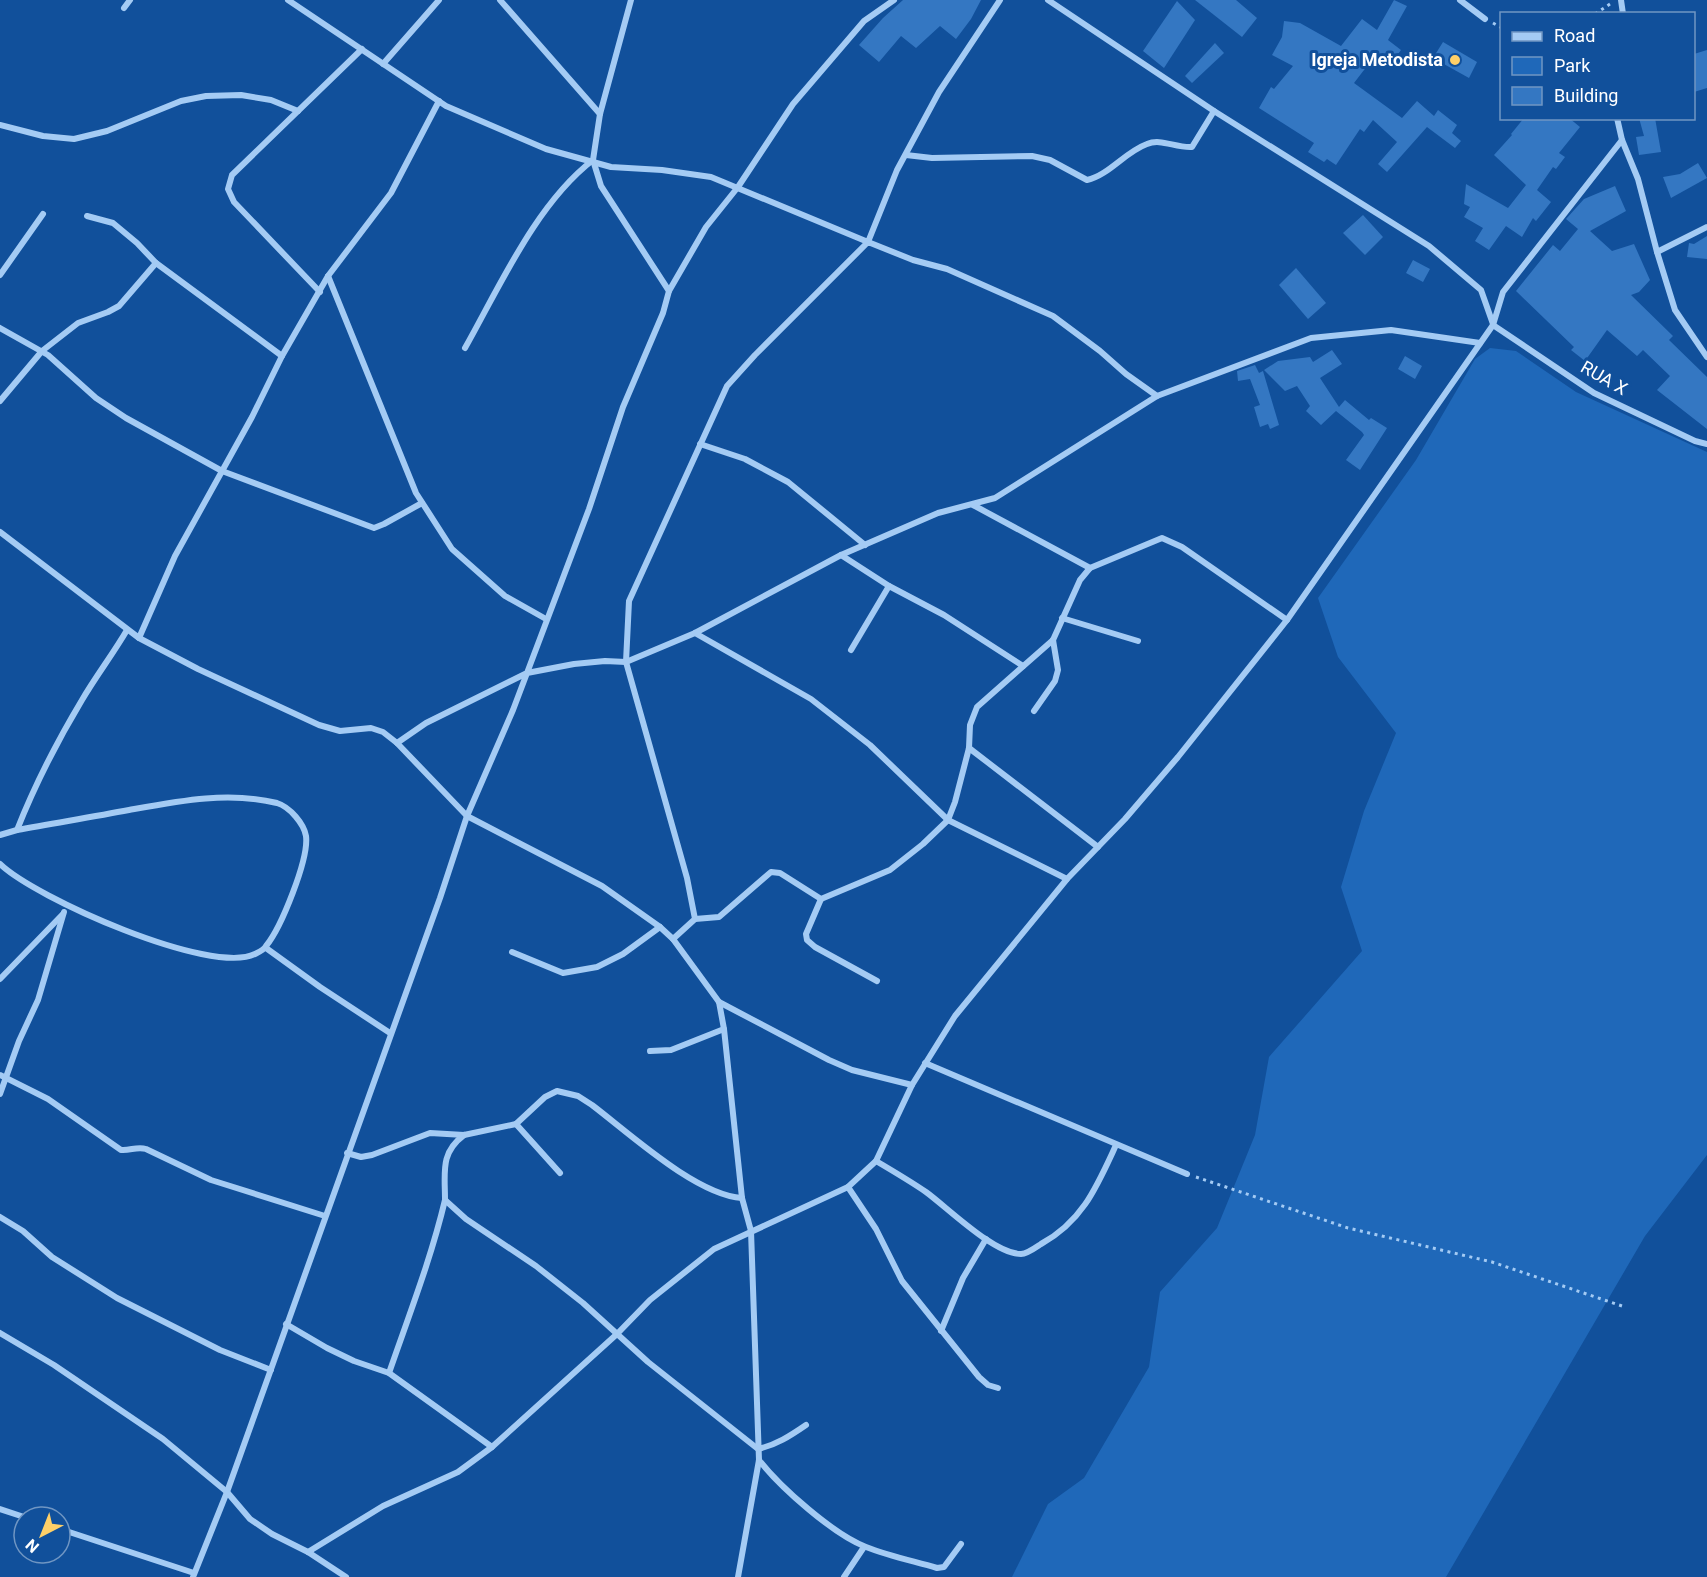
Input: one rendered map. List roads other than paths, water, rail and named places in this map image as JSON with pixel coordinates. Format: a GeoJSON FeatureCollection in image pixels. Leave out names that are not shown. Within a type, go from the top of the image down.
{"type":"FeatureCollection","features":[{"type":"Feature","properties":{"kind":"street"},"geometry":{"type":"LineString","coordinates":[[124,8],[130,0]]}},
{"type":"Feature","properties":{"kind":"street"},"geometry":{"type":"LineString","coordinates":[[288,0],[446,106],[546,149],[593,160],[611,167],[662,170],[711,177],[913,260],[947,269],[1053,316],[1157,396]]}},
{"type":"Feature","properties":{"kind":"street"},"geometry":{"type":"LineString","coordinates":[[383,64],[439,0]]}},
{"type":"Feature","properties":{"kind":"street"},"geometry":{"type":"LineString","coordinates":[[500,0],[600,114]]}},
{"type":"Feature","properties":{"kind":"street"},"geometry":{"type":"LineString","coordinates":[[631,0],[600,114],[593,160],[602,186],[669,291]]}},
{"type":"Feature","properties":{"kind":"street"},"geometry":{"type":"LineString","coordinates":[[72,1533],[193,1575],[227,1492],[440,898],[467,816],[509,720],[589,509],[623,407],[663,313],[669,291],[706,226],[738,187],[793,105],[864,21],[894,0]]}},
{"type":"Feature","properties":{"kind":"street"},"geometry":{"type":"LineString","coordinates":[[695,919],[687,878],[626,662],[629,601],[727,386],[868,242],[897,170],[939,92],[1000,0]]}},
{"type":"Feature","properties":{"kind":"street"},"geometry":{"type":"LineString","coordinates":[[1048,0],[1214,111],[1429,246],[1481,290],[1493,325]]}},
{"type":"Feature","properties":{"kind":"street"},"geometry":{"type":"LineString","coordinates":[[1460,0],[1485,19]]}},
{"type":"Feature","properties":{"kind":"street"},"geometry":{"type":"LineString","coordinates":[[320,292],[234,202],[228,189],[232,175],[362,49]]}},
{"type":"Feature","properties":{"kind":"street"},"geometry":{"type":"LineString","coordinates":[[0,125],[43,136],[74,139],[107,131],[180,101],[206,96],[241,95],[271,100],[298,111]]}},
{"type":"Feature","properties":{"kind":"street"},"geometry":{"type":"LineString","coordinates":[[139,638],[175,556],[282,356],[328,276],[391,193],[439,101]]}},
{"type":"Feature","properties":{"kind":"street"},"geometry":{"type":"LineString","coordinates":[[906,155],[932,158],[1032,156],[1050,160],[1087,180],[1095,178],[1146,144],[1157,141],[1180,148],[1192,147],[1214,111]]}},
{"type":"Feature","properties":{"kind":"street"},"geometry":{"type":"LineString","coordinates":[[1617,120],[1622,140],[1638,179],[1657,252],[1676,310],[1707,357]]}},
{"type":"Feature","properties":{"kind":"street"},"geometry":{"type":"LineString","coordinates":[[308,1552],[382,1506],[458,1472],[492,1447],[617,1334],[650,1300],[714,1249],[848,1187],[876,1161],[912,1085],[955,1016],[1067,879],[1125,819],[1178,757],[1287,620],[1493,325],[1503,292],[1622,140]]}},
{"type":"Feature","properties":{"kind":"street"},"geometry":{"type":"LineString","coordinates":[[465,348],[529,234],[568,181],[593,160]]}},
{"type":"Feature","properties":{"kind":"street"},"geometry":{"type":"LineString","coordinates":[[0,275],[43,214]]}},
{"type":"Feature","properties":{"kind":"street"},"geometry":{"type":"LineString","coordinates":[[87,216],[113,223],[156,263],[282,356]]}},
{"type":"Feature","properties":{"kind":"street"},"geometry":{"type":"LineString","coordinates":[[1657,252],[1707,227]]}},
{"type":"Feature","properties":{"kind":"street"},"geometry":{"type":"LineString","coordinates":[[0,401],[42,351],[78,323],[119,306],[156,263]]}},
{"type":"Feature","properties":{"kind":"street"},"geometry":{"type":"LineString","coordinates":[[328,276],[411,482],[422,503],[452,549],[505,596],[546,620]]}},
{"type":"Feature","properties":{"kind":"street","name":"RUA X"},"geometry":{"type":"LineString","coordinates":[[1493,325],[1594,393],[1695,441],[1707,444]]}},
{"type":"Feature","properties":{"kind":"street"},"geometry":{"type":"LineString","coordinates":[[0,328],[48,355],[96,398],[126,418],[222,471],[374,528],[422,503]]}},
{"type":"Feature","properties":{"kind":"street"},"geometry":{"type":"LineString","coordinates":[[398,743],[426,723],[527,673],[574,664],[605,661],[626,662],[695,633],[842,555],[938,513],[995,498],[1157,396],[1311,338],[1391,330],[1480,343]]}},
{"type":"Feature","properties":{"kind":"street"},"geometry":{"type":"LineString","coordinates":[[700,444],[745,459],[789,482],[865,545]]}},
{"type":"Feature","properties":{"kind":"street"},"geometry":{"type":"LineString","coordinates":[[973,505],[1090,568]]}},
{"type":"Feature","properties":{"kind":"street"},"geometry":{"type":"LineString","coordinates":[[0,532],[127,630],[198,669],[319,725],[340,731],[371,728],[383,732],[398,743],[467,816],[602,886],[660,927],[673,939],[719,1002],[775,1033],[852,1070],[912,1085]]}},
{"type":"Feature","properties":{"kind":"street"},"geometry":{"type":"LineString","coordinates":[[877,981],[814,947],[807,940],[806,934],[821,899],[890,870],[923,844],[948,820],[969,748],[970,725],[977,707],[1053,640],[1080,580],[1090,568],[1162,538],[1182,546],[1287,620]]}},
{"type":"Feature","properties":{"kind":"street"},"geometry":{"type":"LineString","coordinates":[[842,555],[889,586],[944,615],[1023,666]]}},
{"type":"Feature","properties":{"kind":"street"},"geometry":{"type":"LineString","coordinates":[[851,650],[889,586]]}},
{"type":"Feature","properties":{"kind":"street"},"geometry":{"type":"LineString","coordinates":[[1062,618],[1138,640]]}},
{"type":"Feature","properties":{"kind":"street"},"geometry":{"type":"LineString","coordinates":[[17,830],[28,801],[82,699],[127,630]]}},
{"type":"Feature","properties":{"kind":"street"},"geometry":{"type":"LineString","coordinates":[[695,633],[811,699],[870,745],[948,820],[1067,879]]}},
{"type":"Feature","properties":{"kind":"street"},"geometry":{"type":"LineString","coordinates":[[1034,711],[1055,681],[1058,670],[1053,640]]}},
{"type":"Feature","properties":{"kind":"street"},"geometry":{"type":"LineString","coordinates":[[969,748],[1098,847]]}},
{"type":"Feature","properties":{"kind":"street"},"geometry":{"type":"LineString","coordinates":[[0,835],[181,801],[217,797],[280,804],[297,817],[306,836],[303,856],[290,901],[266,948],[252,955],[237,958],[203,954],[158,942],[69,907],[11,875],[0,864]]}},
{"type":"Feature","properties":{"kind":"street"},"geometry":{"type":"LineString","coordinates":[[673,939],[695,919],[719,917],[771,872],[780,873],[821,899]]}},
{"type":"Feature","properties":{"kind":"street"},"geometry":{"type":"LineString","coordinates":[[0,979],[69,907]]}},
{"type":"Feature","properties":{"kind":"street"},"geometry":{"type":"LineString","coordinates":[[0,1094],[3,1077],[38,1000],[64,912]]}},
{"type":"Feature","properties":{"kind":"street"},"geometry":{"type":"LineString","coordinates":[[512,952],[563,973],[597,967],[624,954],[660,927]]}},
{"type":"Feature","properties":{"kind":"street"},"geometry":{"type":"LineString","coordinates":[[266,948],[390,1033]]}},
{"type":"Feature","properties":{"kind":"street"},"geometry":{"type":"LineString","coordinates":[[719,1002],[724,1029],[742,1198],[751,1231],[759,1460],[738,1577]]}},
{"type":"Feature","properties":{"kind":"street"},"geometry":{"type":"LineString","coordinates":[[650,1051],[671,1050],[724,1029]]}},
{"type":"Feature","properties":{"kind":"street"},"geometry":{"type":"LineString","coordinates":[[925,1063],[1187,1174]]}},
{"type":"Feature","properties":{"kind":"street"},"geometry":{"type":"LineString","coordinates":[[3,1077],[48,1099],[122,1150],[146,1149],[211,1180],[325,1216]]}},
{"type":"Feature","properties":{"kind":"street"},"geometry":{"type":"LineString","coordinates":[[347,1153],[361,1157],[430,1133],[464,1135],[516,1124],[545,1097],[557,1091],[578,1096],[676,1169],[718,1193],[742,1198]]}},
{"type":"Feature","properties":{"kind":"street"},"geometry":{"type":"LineString","coordinates":[[516,1124],[560,1173]]}},
{"type":"Feature","properties":{"kind":"street"},"geometry":{"type":"LineString","coordinates":[[389,1372],[423,1270],[436,1240],[445,1200],[445,1159],[453,1143],[464,1135]]}},
{"type":"Feature","properties":{"kind":"street"},"geometry":{"type":"LineString","coordinates":[[876,1161],[926,1192],[986,1239],[1009,1252],[1023,1254],[1064,1229],[1076,1218],[1088,1201],[1116,1145]]}},
{"type":"Feature","properties":{"kind":"street"},"geometry":{"type":"LineString","coordinates":[[848,1187],[876,1229],[902,1281],[979,1377],[988,1385],[998,1388]]}},
{"type":"Feature","properties":{"kind":"street"},"geometry":{"type":"LineString","coordinates":[[445,1200],[466,1220],[536,1266],[583,1303],[665,1376],[758,1449]]}},
{"type":"Feature","properties":{"kind":"street"},"geometry":{"type":"LineString","coordinates":[[0,1217],[23,1232],[52,1257],[117,1298],[220,1350],[271,1370]]}},
{"type":"Feature","properties":{"kind":"street"},"geometry":{"type":"LineString","coordinates":[[941,1330],[963,1278],[986,1239]]}},
{"type":"Feature","properties":{"kind":"street"},"geometry":{"type":"LineString","coordinates":[[286,1324],[354,1361],[389,1372],[492,1447]]}},
{"type":"Feature","properties":{"kind":"street"},"geometry":{"type":"LineString","coordinates":[[0,1333],[54,1365],[163,1439],[227,1492],[250,1519],[346,1577]]}},
{"type":"Feature","properties":{"kind":"street"},"geometry":{"type":"LineString","coordinates":[[758,1449],[772,1446],[806,1425]]}},
{"type":"Feature","properties":{"kind":"street"},"geometry":{"type":"LineString","coordinates":[[759,1460],[771,1476],[822,1521],[864,1547],[937,1568],[944,1567],[961,1544]]}},
{"type":"Feature","properties":{"kind":"street"},"geometry":{"type":"LineString","coordinates":[[844,1577],[864,1547]]}},
{"type":"Feature","properties":{"kind":"place","name":"Igreja Metodista"},"geometry":{"type":"Point","coordinates":[1455,60]}}]}
